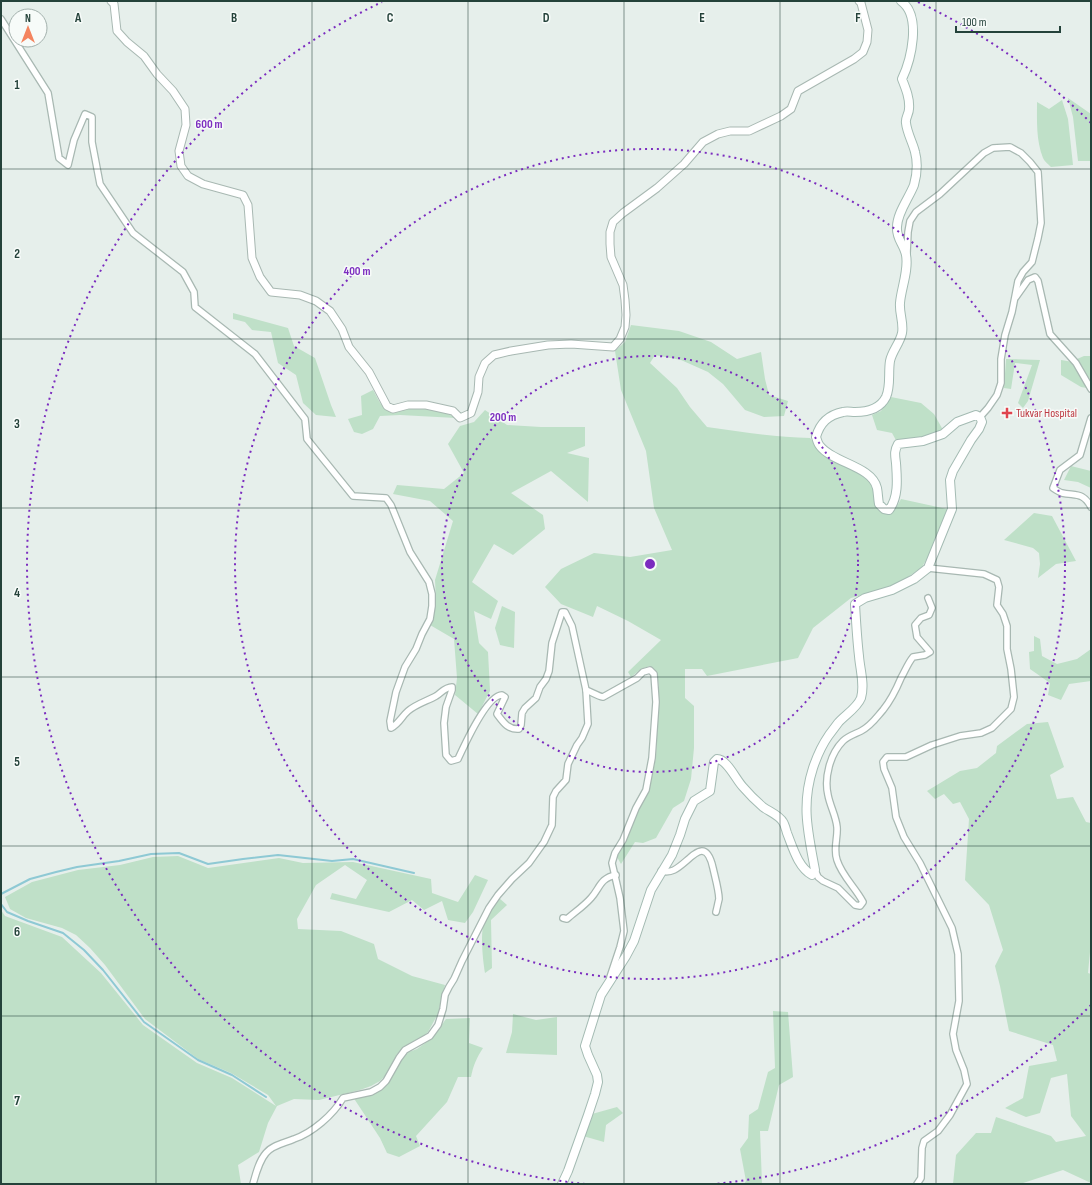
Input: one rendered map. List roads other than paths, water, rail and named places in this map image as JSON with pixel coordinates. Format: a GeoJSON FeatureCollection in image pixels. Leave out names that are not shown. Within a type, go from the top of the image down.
{"type":"FeatureCollection","features":[{"type":"Feature","properties":{"kind":"main road"},"geometry":{"type":"LineString","coordinates":[[562,1184],[568,1171],[598,1082],[597,1075],[585,1046],[601,995],[634,941],[651,890],[661,871],[672,855],[685,819],[694,801],[710,791],[714,762],[717,759],[720,759],[726,763],[736,778],[752,796],[783,821],[794,850],[805,871],[812,875],[815,870],[806,820],[808,783],[817,756],[825,741],[839,722],[860,700],[862,690],[855,604],[859,601],[892,590],[914,579],[928,568],[952,509],[950,480],[953,471],[971,440],[979,430],[982,422],[980,417],[976,415],[957,422],[943,434],[923,441],[898,444],[894,451],[896,491],[893,505],[889,510],[884,509],[878,504],[877,487],[872,479],[864,472],[827,452],[820,446],[816,437],[818,429],[824,420],[843,412],[868,412],[879,406],[886,397],[890,376],[890,361],[899,343],[902,332],[902,315],[900,304],[906,272],[907,256],[904,247],[897,236],[897,226],[899,216],[908,200],[914,184],[918,165],[916,153],[906,122],[909,110],[909,100],[902,79],[910,56],[913,30],[910,12],[901,1]]}},
{"type":"Feature","properties":{"kind":"street"},"geometry":{"type":"LineString","coordinates":[[111,1],[114,4],[117,31],[127,42],[144,56],[185,109],[186,125],[180,151],[181,166],[188,176],[203,184],[243,195],[248,205],[252,258],[260,277],[271,292],[300,295],[316,301],[330,312],[342,329],[348,347],[369,372],[387,406],[394,409],[408,405],[426,405],[453,411],[460,418],[471,413],[478,392],[479,378],[485,363],[494,355],[548,345],[572,344],[612,347],[620,339],[625,327],[626,315],[622,285],[611,257],[610,238],[613,222],[622,213],[657,188],[684,164],[703,142],[718,134],[750,131],[781,116],[791,109],[798,91],[854,59],[863,52],[867,42],[868,30],[859,1]]}},
{"type":"Feature","properties":{"kind":"street"},"geometry":{"type":"LineString","coordinates":[[1,19],[48,92],[59,158],[68,165],[74,140],[85,114],[92,117],[92,142],[100,184],[133,234],[183,272],[194,292],[195,306],[255,354],[305,419],[307,439],[353,496],[386,498],[391,505],[410,552],[429,582],[432,594],[432,606],[430,618],[416,649],[405,667],[396,692],[390,728],[396,725],[412,708],[436,696],[449,687],[452,687],[446,707],[444,723],[446,756],[450,761],[458,759],[476,722],[493,699],[498,695],[505,697],[498,714],[507,727],[514,730],[519,729],[521,725],[522,713],[525,708],[536,698],[549,671],[552,643],[562,612],[565,612],[568,616],[572,626],[586,690],[588,724],[582,738],[576,745],[568,764],[566,780],[552,797],[552,825],[544,842],[529,863],[498,894],[489,908],[447,991],[438,1025],[430,1036],[405,1050],[386,1081],[380,1087],[371,1092],[343,1098],[323,1121],[304,1135],[267,1152],[256,1172],[254,1184]]}},
{"type":"Feature","properties":{"kind":"street"},"geometry":{"type":"LineString","coordinates":[[907,256],[910,221],[916,212],[940,194],[984,153],[993,148],[1010,147],[1021,153],[1038,172],[1041,223],[1038,238],[1032,262],[1023,272],[1018,281],[1016,297],[1005,336],[1001,359],[1000,383],[997,395],[980,417]]}},
{"type":"Feature","properties":{"kind":"street"},"geometry":{"type":"LineString","coordinates":[[1016,297],[1028,280],[1035,277],[1038,281],[1050,334],[1072,357],[1091,389]]}},
{"type":"Feature","properties":{"kind":"street"},"geometry":{"type":"LineString","coordinates":[[1091,418],[1080,455],[1060,470],[1053,488],[1061,493],[1078,494],[1087,499],[1091,507]]}},
{"type":"Feature","properties":{"kind":"street"},"geometry":{"type":"LineString","coordinates":[[917,1184],[921,1178],[922,1148],[924,1141],[938,1131],[950,1115],[967,1084],[964,1070],[956,1050],[953,1034],[959,1001],[958,954],[952,928],[923,869],[904,837],[896,817],[892,788],[884,769],[883,762],[887,757],[906,757],[932,745],[960,736],[981,733],[992,728],[1011,709],[1014,697],[1011,668],[1007,649],[1007,626],[1003,614],[997,605],[999,588],[997,580],[984,574],[928,568]]}},
{"type":"Feature","properties":{"kind":"street"},"geometry":{"type":"LineString","coordinates":[[815,870],[818,877],[822,881],[838,888],[854,905],[860,906],[863,902],[837,860],[837,827],[828,794],[828,770],[831,760],[843,741],[862,731],[873,723],[887,705],[913,657],[925,655],[930,652],[917,637],[915,625],[920,618],[929,615],[932,608],[928,598]]}},
{"type":"Feature","properties":{"kind":"street"},"geometry":{"type":"LineString","coordinates":[[586,690],[591,691],[597,696],[603,697],[637,678],[643,672],[650,670],[654,674],[656,702],[652,758],[646,790],[636,808],[623,840],[615,853],[612,863],[616,875],[624,931],[608,983]]}},
{"type":"Feature","properties":{"kind":"street"},"geometry":{"type":"LineString","coordinates":[[661,871],[673,871],[695,853],[700,851],[706,852],[710,856],[719,898],[716,912]]}},
{"type":"Feature","properties":{"kind":"street"},"geometry":{"type":"LineString","coordinates":[[563,918],[568,919],[593,896],[599,885],[608,877],[616,875]]}},
{"type":"Feature","properties":{"kind":"waterway"},"geometry":{"type":"LineString","coordinates":[[1,894],[30,879],[56,872],[151,854],[179,853],[208,864],[278,855],[332,861],[353,859],[414,873]]}},
{"type":"Feature","properties":{"kind":"waterway"},"geometry":{"type":"LineString","coordinates":[[1,904],[7,912],[63,933],[84,950],[103,970],[144,1022],[198,1060],[232,1075],[266,1097]]}},
{"type":"Feature","properties":{"kind":"place","name":"Tukvar Hospital"},"geometry":{"type":"Point","coordinates":[1007,413]}}]}
